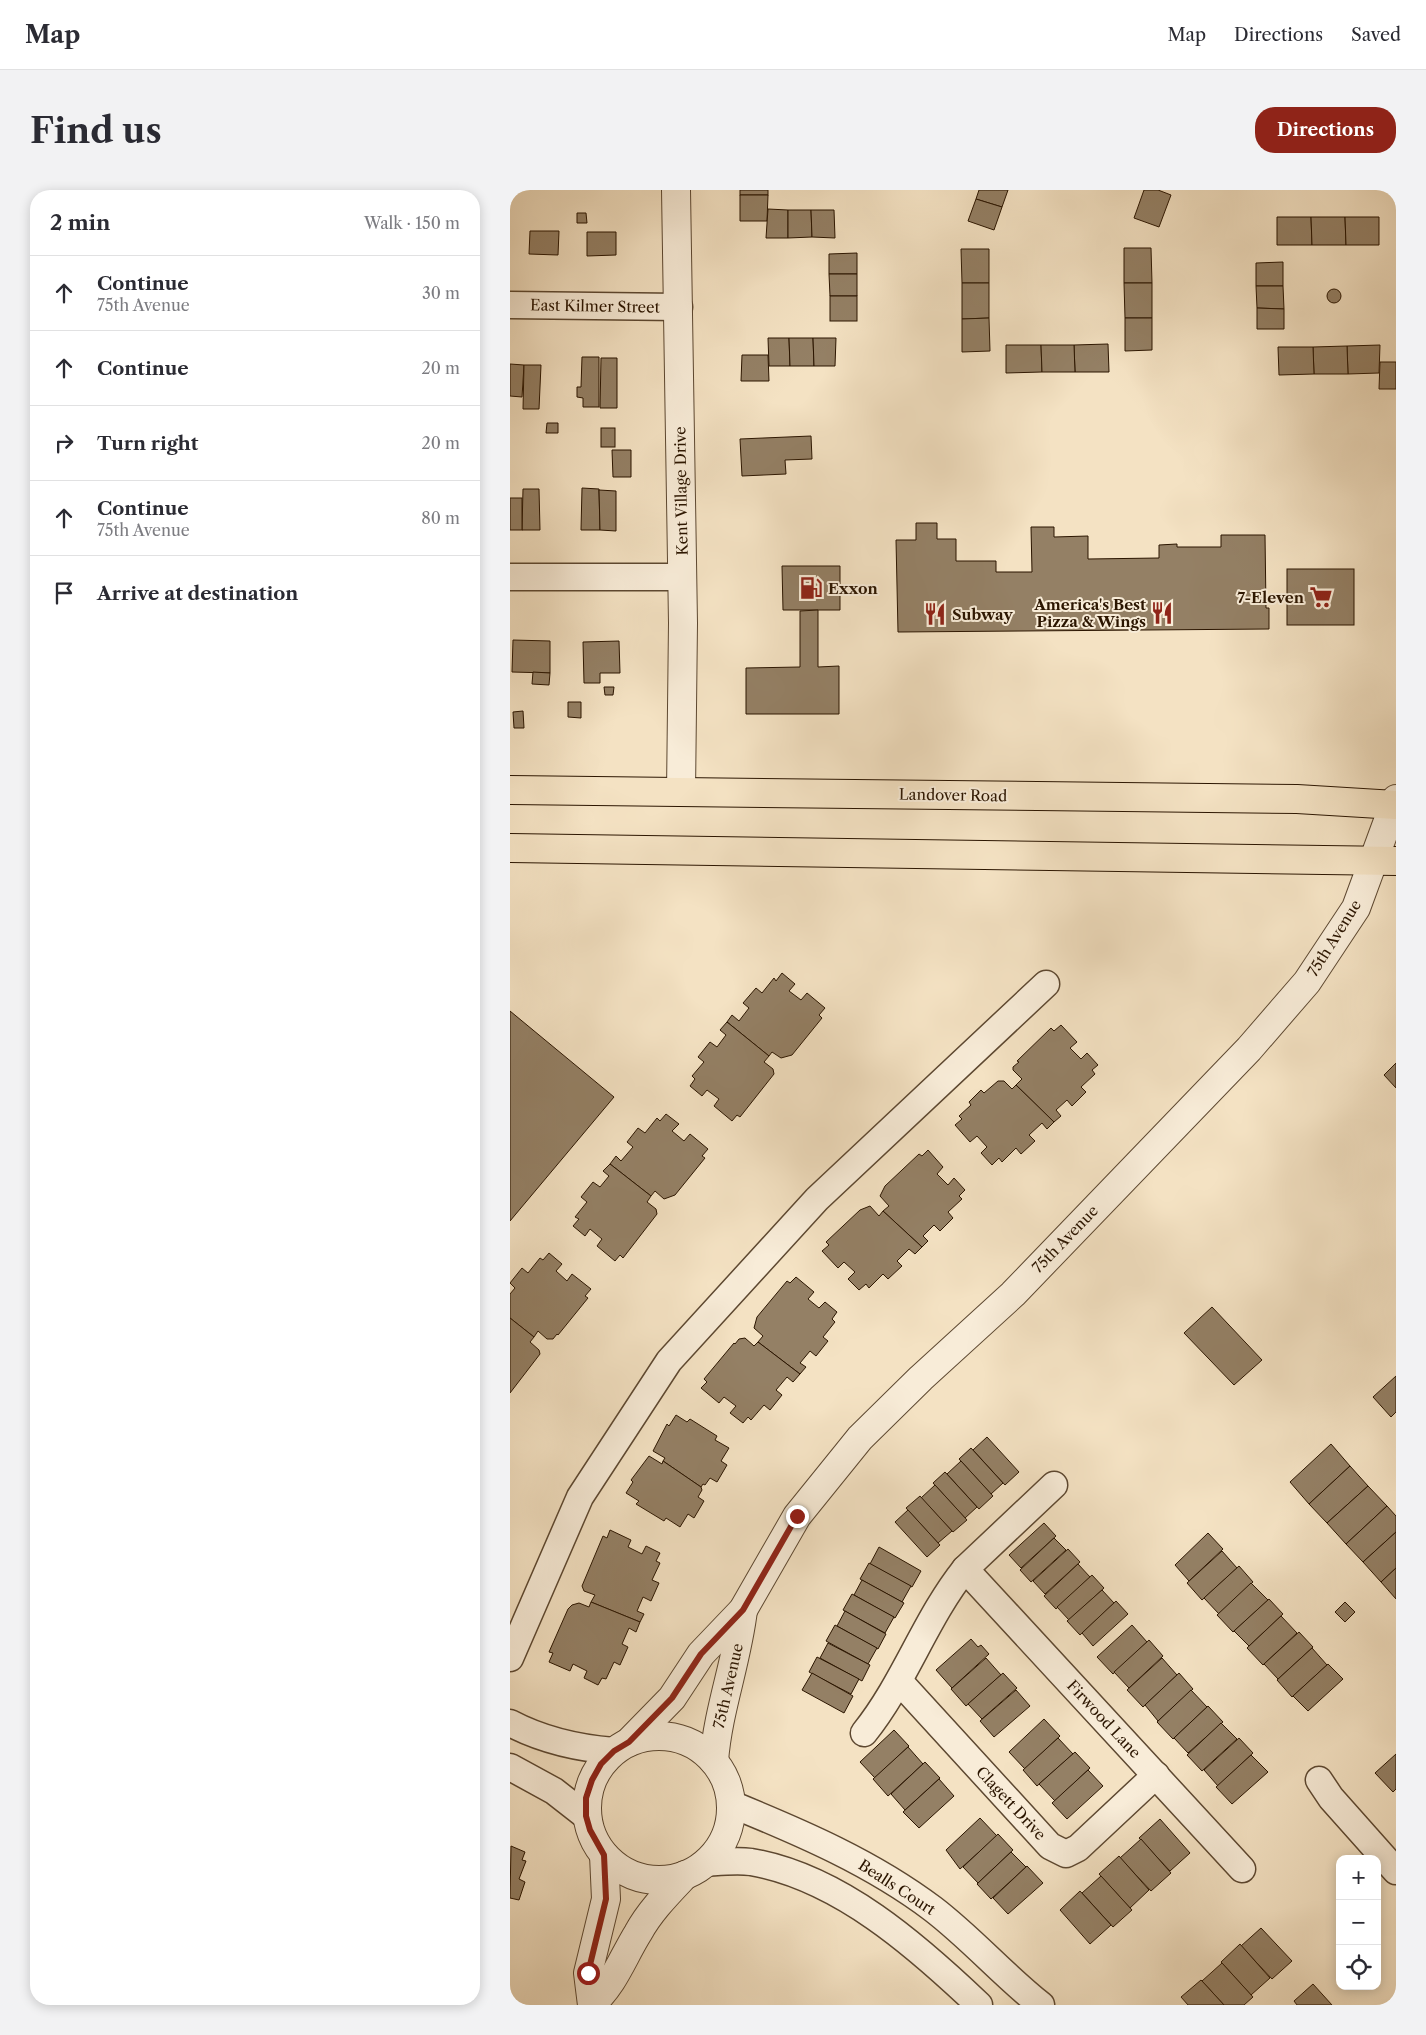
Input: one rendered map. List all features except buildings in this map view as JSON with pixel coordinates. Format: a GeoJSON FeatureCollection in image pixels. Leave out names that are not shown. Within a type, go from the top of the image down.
{"type":"FeatureCollection","features":[{"type":"Feature","properties":{"kind":"main road","name":"Landover Road"},"geometry":{"type":"LineString","coordinates":[[510,790],[1297,799],[1395,803]]}},
{"type":"Feature","properties":{"kind":"main road"},"geometry":{"type":"LineString","coordinates":[[510,848],[1385,860]]}},
{"type":"Feature","properties":{"kind":"street","name":"Kent Village Drive"},"geometry":{"type":"LineString","coordinates":[[676,190],[680,307],[681,792]]}},
{"type":"Feature","properties":{"kind":"street","name":"East Kilmer Street"},"geometry":{"type":"LineString","coordinates":[[510,305],[680,307]]}},
{"type":"Feature","properties":{"kind":"street"},"geometry":{"type":"LineString","coordinates":[[510,577],[682,577]]}},
{"type":"Feature","properties":{"kind":"street","name":"75th Avenue"},"geometry":{"type":"LineString","coordinates":[[621,1746],[672,1698],[701,1654],[743,1610],[797,1516],[860,1438],[921,1378],[1018,1288],[1249,1049],[1306,982],[1356,908],[1385,860],[1395,803]]}},
{"type":"Feature","properties":{"kind":"street"},"geometry":{"type":"LineString","coordinates":[[510,1658],[580,1497],[669,1361],[816,1199],[1046,984]]}},
{"type":"Feature","properties":{"kind":"street"},"geometry":{"type":"LineString","coordinates":[[864,1733],[885,1704],[942,1602],[965,1569],[1054,1485]]}},
{"type":"Feature","properties":{"kind":"street","name":"Firwood Lane"},"geometry":{"type":"LineString","coordinates":[[965,1569],[1242,1869]]}},
{"type":"Feature","properties":{"kind":"street","name":"75th Avenue"},"geometry":{"type":"LineString","coordinates":[[714,1761],[717,1728],[739,1645],[743,1610]]}},
{"type":"Feature","properties":{"kind":"street","name":"Clagett Drive"},"geometry":{"type":"LineString","coordinates":[[899,1681],[1050,1846],[1066,1854],[1078,1848],[1156,1775]]}},
{"type":"Feature","properties":{"kind":"street"},"geometry":{"type":"LineString","coordinates":[[510,1723],[552,1741],[587,1748],[621,1746],[652,1735],[675,1737],[697,1746],[714,1761],[726,1781],[731,1804],[729,1826],[723,1839],[658,1905],[638,1932],[608,1989],[592,2004]]}},
{"type":"Feature","properties":{"kind":"street"},"geometry":{"type":"LineString","coordinates":[[621,1746],[601,1764],[592,1780],[586,1798],[586,1816],[590,1830],[604,1855],[621,1869],[642,1878],[663,1880],[695,1869],[749,1862],[767,1865],[807,1880],[840,1896],[897,1931],[980,2005]]}},
{"type":"Feature","properties":{"kind":"street"},"geometry":{"type":"LineString","coordinates":[[510,1767],[554,1791],[586,1816]]}},
{"type":"Feature","properties":{"kind":"street"},"geometry":{"type":"LineString","coordinates":[[1319,1780],[1331,1798],[1396,1871]]}},
{"type":"Feature","properties":{"kind":"street","name":"Bealls Court"},"geometry":{"type":"LineString","coordinates":[[731,1804],[849,1856],[909,1892],[957,1929],[1041,2005]]}},
{"type":"Feature","properties":{"kind":"street"},"geometry":{"type":"LineString","coordinates":[[592,2004],[588,1973],[606,1899],[604,1855]]}},
{"type":"Feature","properties":{"kind":"place","name":"Exxon"},"geometry":{"type":"Point","coordinates":[811,588]}},
{"type":"Feature","properties":{"kind":"place","name":"7-Eleven"},"geometry":{"type":"Point","coordinates":[1321,597]}},
{"type":"Feature","properties":{"kind":"place","name":"America's Best Pizza & Wings"},"geometry":{"type":"Point","coordinates":[1162,613]}},
{"type":"Feature","properties":{"kind":"place","name":"Subway"},"geometry":{"type":"Point","coordinates":[935,614]}},
{"type":"Feature","properties":{"kind":"route"},"geometry":{"type":"LineString","coordinates":[[588,1973],[606,1899],[604,1855],[596,1844],[586,1816],[586,1798],[592,1780],[601,1764],[614,1751],[629,1742],[672,1698],[701,1654],[743,1610],[797,1516]]}}]}
